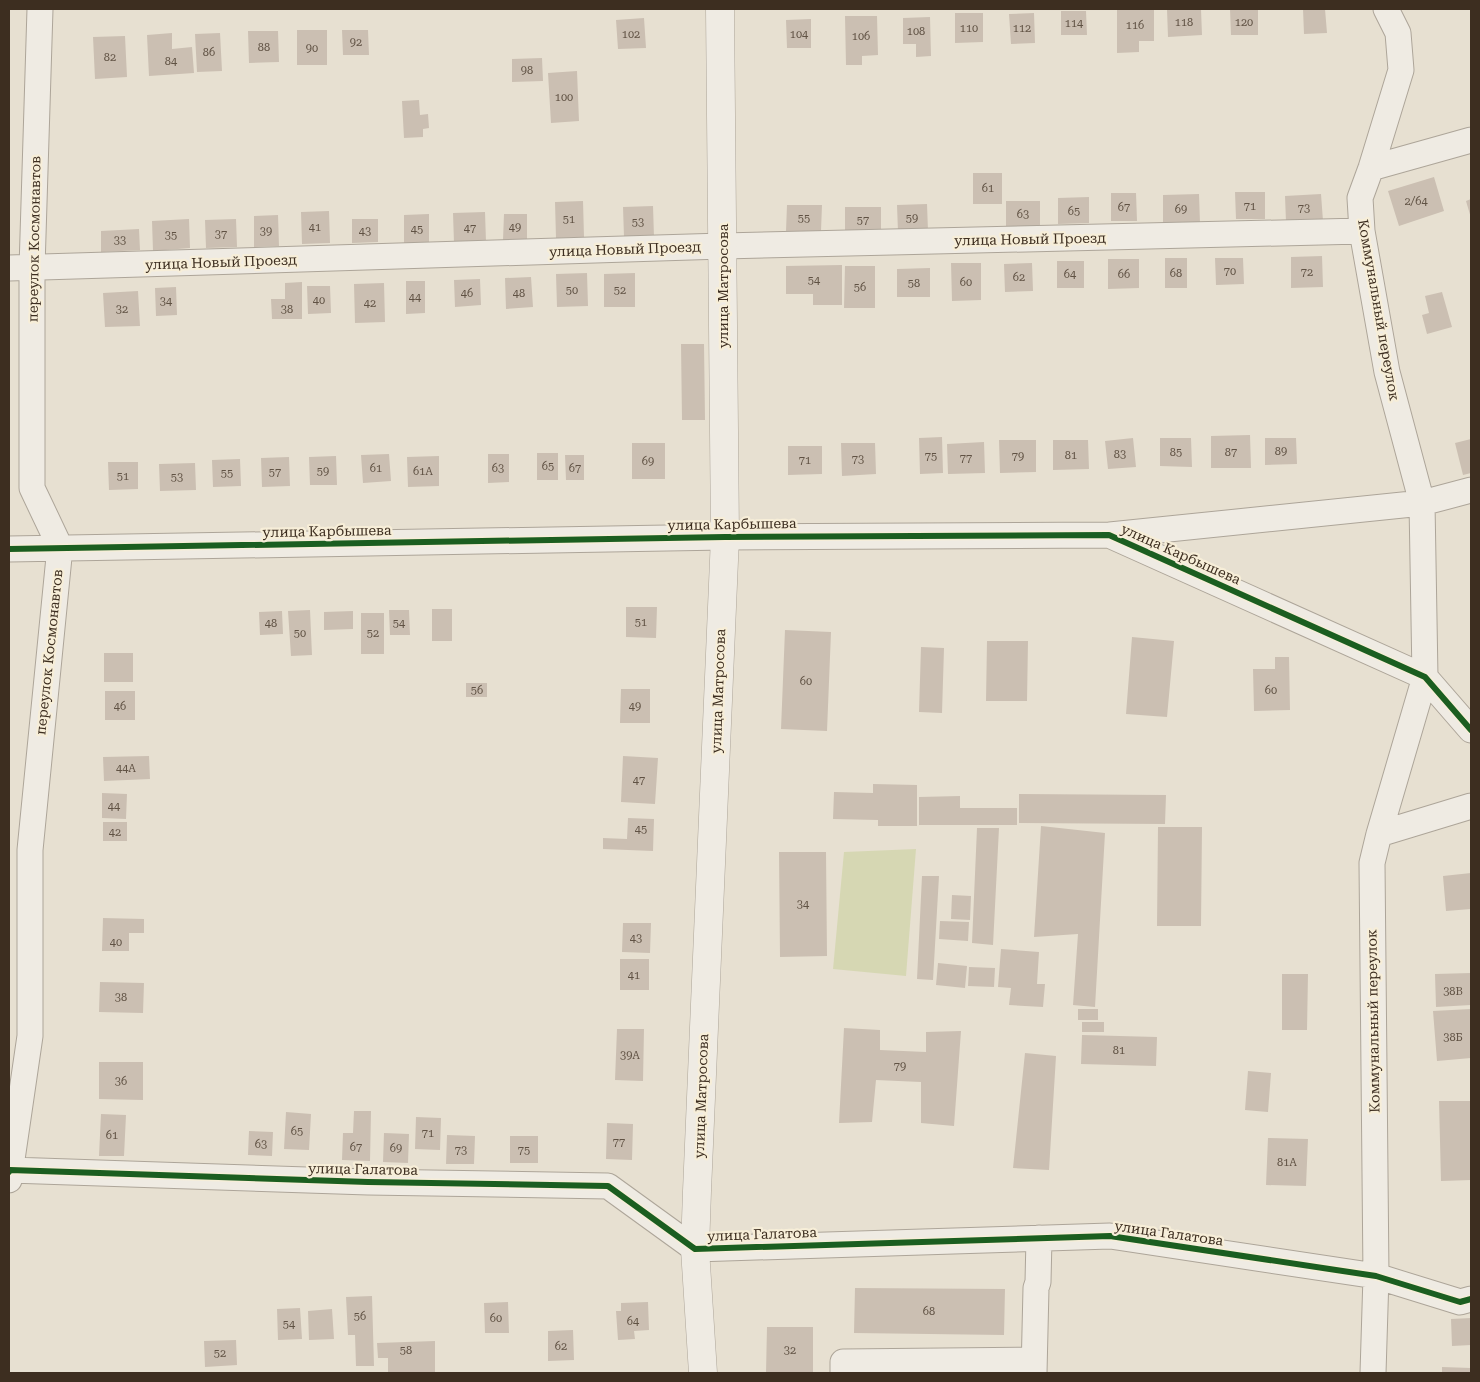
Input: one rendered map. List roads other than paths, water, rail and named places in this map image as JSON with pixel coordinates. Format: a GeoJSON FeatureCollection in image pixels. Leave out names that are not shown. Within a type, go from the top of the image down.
{"type":"FeatureCollection","features":[{"type":"Feature","properties":{"kind":"street","name":"переулок Космонавтов"},"geometry":{"type":"LineString","coordinates":[[9,1174],[30,1036],[30,850],[60,548],[32,488],[21,268],[40,9]]}},
{"type":"Feature","properties":{"kind":"street","name":"улица Матросова"},"geometry":{"type":"LineString","coordinates":[[703,1373],[695,1249],[696,1191],[725,537],[720,9]]}},
{"type":"Feature","properties":{"kind":"street","name":"Коммунальный переулок"},"geometry":{"type":"LineString","coordinates":[[1373,1373],[1376,1276],[1372,862],[1425,677],[1422,503],[1387,372],[1362,231],[1360,198],[1401,70],[1398,33],[1386,9]]}},
{"type":"Feature","properties":{"kind":"street"},"geometry":{"type":"LineString","coordinates":[[1371,168],[1471,140]]}},
{"type":"Feature","properties":{"kind":"street","name":"улица Новый Проезд"},"geometry":{"type":"LineString","coordinates":[[21,268],[723,246],[1362,231]]}},
{"type":"Feature","properties":{"kind":"street"},"geometry":{"type":"LineString","coordinates":[[1109,535],[1422,503],[1471,490]]}},
{"type":"Feature","properties":{"kind":"street","name":"улица Карбышева"},"geometry":{"type":"LineString","coordinates":[[9,549],[725,537],[1109,535],[1425,677]]}},
{"type":"Feature","properties":{"kind":"street"},"geometry":{"type":"LineString","coordinates":[[1425,677],[1471,730]]}},
{"type":"Feature","properties":{"kind":"street"},"geometry":{"type":"LineString","coordinates":[[1379,834],[1471,806]]}},
{"type":"Feature","properties":{"kind":"street","name":"улица Галатова"},"geometry":{"type":"LineString","coordinates":[[9,1174],[608,1186],[695,1249],[1110,1236],[1376,1276],[1460,1302],[1471,1299]]}},
{"type":"Feature","properties":{"kind":"street"},"geometry":{"type":"LineString","coordinates":[[843,1373],[843,1362],[1034,1366],[1039,1238]]}}]}
